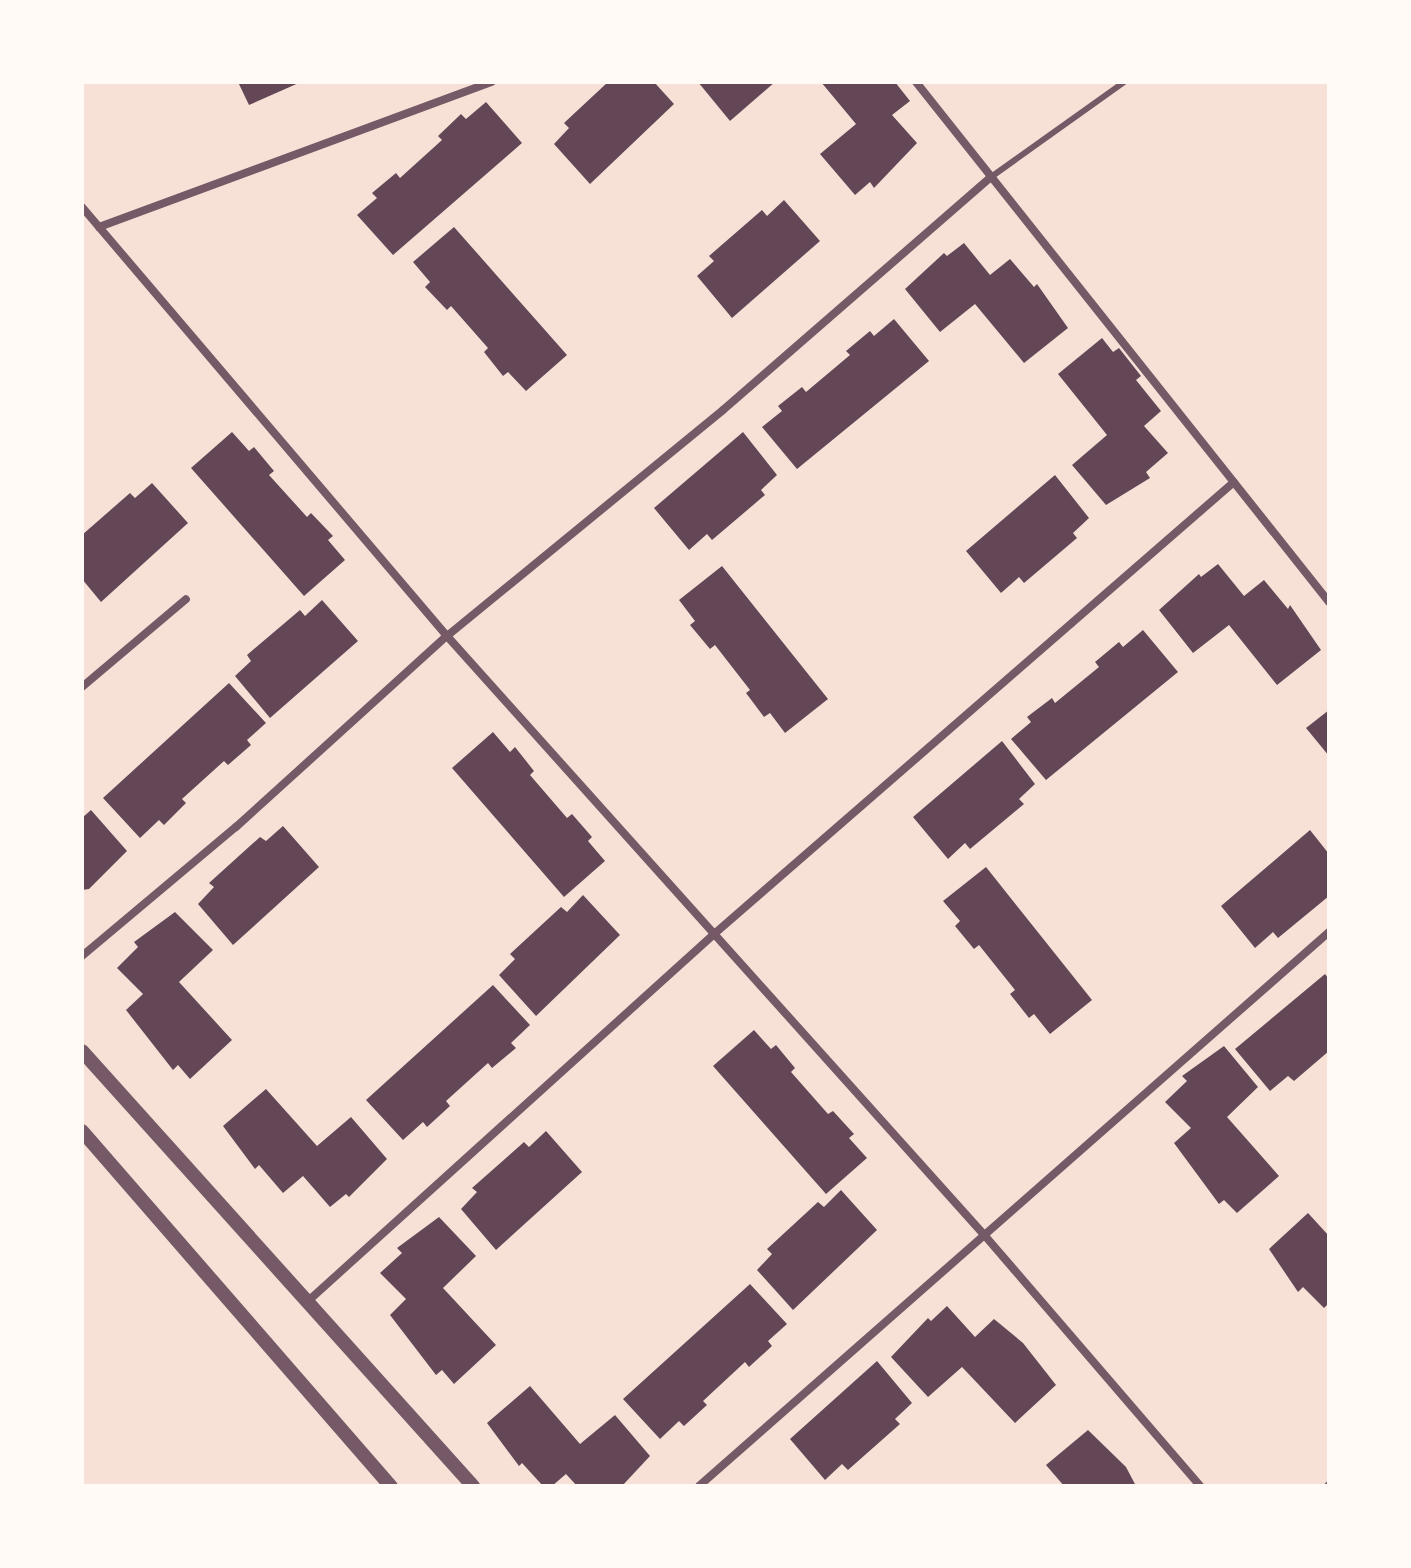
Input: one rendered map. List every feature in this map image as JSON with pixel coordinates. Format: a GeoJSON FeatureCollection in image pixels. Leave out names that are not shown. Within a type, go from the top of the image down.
{"type":"FeatureCollection","features":[{"type":"Feature","properties":{"kind":"street"},"geometry":{"type":"LineString","coordinates":[[99,227],[492,82]]}},
{"type":"Feature","properties":{"kind":"street"},"geometry":{"type":"LineString","coordinates":[[916,82],[1329,602]]}},
{"type":"Feature","properties":{"kind":"street"},"geometry":{"type":"LineString","coordinates":[[82,956],[236,827],[447,636],[723,410],[991,177]]}},
{"type":"Feature","properties":{"kind":"street"},"geometry":{"type":"LineString","coordinates":[[82,207],[447,636],[986,1237],[1200,1486]]}},
{"type":"Feature","properties":{"kind":"street"},"geometry":{"type":"LineString","coordinates":[[307,1302],[713,935],[1234,482]]}},
{"type":"Feature","properties":{"kind":"street"},"geometry":{"type":"LineString","coordinates":[[82,687],[186,599]]}},
{"type":"Feature","properties":{"kind":"street"},"geometry":{"type":"LineString","coordinates":[[699,1486],[986,1237],[1329,932]]}},
{"type":"Feature","properties":{"kind":"street"},"geometry":{"type":"LineString","coordinates":[[82,1051],[473,1486]]}},
{"type":"Feature","properties":{"kind":"street"},"geometry":{"type":"LineString","coordinates":[[82,1131],[391,1486]]}},
{"type":"Feature","properties":{"kind":"lane"},"geometry":{"type":"LineString","coordinates":[[991,177],[1124,82]]}},
{"type":"Feature","properties":{"kind":"building"},"geometry":{"type":"Polygon","coordinates":[[[238,82],[301,82],[249,105],[238,82]]]}},
{"type":"Feature","properties":{"kind":"building"},"geometry":{"type":"Polygon","coordinates":[[[608,82],[654,82],[674,104],[590,184],[554,144],[569,128],[564,123],[608,82]]]}},
{"type":"Feature","properties":{"kind":"building"},"geometry":{"type":"Polygon","coordinates":[[[698,82],[775,82],[730,121],[698,82]]]}},
{"type":"Feature","properties":{"kind":"building"},"geometry":{"type":"Polygon","coordinates":[[[821,82],[895,82],[910,101],[892,115],[917,143],[874,188],[870,182],[855,195],[820,154],[856,124],[821,82]]]}},
{"type":"Feature","properties":{"kind":"building"},"geometry":{"type":"Polygon","coordinates":[[[486,102],[522,143],[393,255],[357,215],[377,198],[372,193],[396,173],[400,178],[442,140],[438,136],[461,114],[466,119],[486,102]]]}},
{"type":"Feature","properties":{"kind":"building"},"geometry":{"type":"Polygon","coordinates":[[[784,200],[820,241],[732,318],[697,276],[714,261],[709,256],[762,210],[767,216],[784,200]]]}},
{"type":"Feature","properties":{"kind":"building"},"geometry":{"type":"Polygon","coordinates":[[[454,227],[567,355],[526,391],[508,372],[503,376],[484,352],[488,348],[451,306],[447,310],[425,287],[430,282],[413,262],[454,227]]]}},
{"type":"Feature","properties":{"kind":"building"},"geometry":{"type":"Polygon","coordinates":[[[964,243],[990,275],[1010,259],[1034,287],[1037,284],[1068,328],[1024,363],[975,304],[940,332],[905,289],[944,253],[947,256],[964,243]]]}},
{"type":"Feature","properties":{"kind":"building"},"geometry":{"type":"Polygon","coordinates":[[[894,319],[929,361],[797,469],[762,427],[782,411],[778,406],[802,387],[806,392],[850,355],[846,351],[870,331],[874,336],[894,319]]]}},
{"type":"Feature","properties":{"kind":"building"},"geometry":{"type":"Polygon","coordinates":[[[1102,338],[1113,352],[1119,348],[1141,376],[1136,380],[1161,411],[1144,426],[1168,453],[1146,472],[1150,478],[1106,505],[1072,465],[1107,435],[1058,374],[1102,338]]]}},
{"type":"Feature","properties":{"kind":"building"},"geometry":{"type":"Polygon","coordinates":[[[232,432],[249,451],[254,447],[274,471],[269,475],[307,517],[311,513],[333,536],[328,540],[345,560],[304,596],[191,468],[232,432]]]}},
{"type":"Feature","properties":{"kind":"building"},"geometry":{"type":"Polygon","coordinates":[[[743,432],[777,475],[761,490],[765,495],[712,540],[707,534],[689,550],[654,508],[743,432]]]}},
{"type":"Feature","properties":{"kind":"building"},"geometry":{"type":"Polygon","coordinates":[[[1055,475],[1089,518],[1073,533],[1077,538],[1024,583],[1019,577],[1001,593],[966,551],[1055,475]]]}},
{"type":"Feature","properties":{"kind":"building"},"geometry":{"type":"Polygon","coordinates":[[[152,483],[188,523],[101,602],[82,579],[82,535],[130,493],[135,498],[152,483]]]}},
{"type":"Feature","properties":{"kind":"building"},"geometry":{"type":"Polygon","coordinates":[[[1218,564],[1244,596],[1264,580],[1288,609],[1290,605],[1321,650],[1277,685],[1229,625],[1193,653],[1159,610],[1199,574],[1201,577],[1218,564]]]}},
{"type":"Feature","properties":{"kind":"building"},"geometry":{"type":"Polygon","coordinates":[[[722,566],[828,699],[785,733],[770,713],[764,717],[746,693],[750,690],[715,645],[710,649],[690,625],[695,621],[679,600],[722,566]]]}},
{"type":"Feature","properties":{"kind":"building"},"geometry":{"type":"Polygon","coordinates":[[[322,600],[358,641],[270,718],[235,676],[251,661],[247,655],[300,610],[305,616],[322,600]]]}},
{"type":"Feature","properties":{"kind":"building"},"geometry":{"type":"Polygon","coordinates":[[[1143,630],[1178,672],[1046,780],[1011,739],[1031,722],[1027,717],[1052,698],[1055,703],[1099,667],[1095,662],[1119,642],[1123,647],[1143,630]]]}},
{"type":"Feature","properties":{"kind":"building"},"geometry":{"type":"Polygon","coordinates":[[[229,683],[266,723],[247,740],[251,745],[228,765],[224,761],[182,799],[186,803],[164,825],[159,820],[140,838],[103,798],[229,683]]]}},
{"type":"Feature","properties":{"kind":"building"},"geometry":{"type":"Polygon","coordinates":[[[1329,710],[1329,756],[1306,728],[1329,710]]]}},
{"type":"Feature","properties":{"kind":"building"},"geometry":{"type":"Polygon","coordinates":[[[493,732],[510,752],[515,747],[534,771],[530,775],[567,818],[572,814],[592,837],[588,841],[605,861],[564,897],[452,768],[493,732]]]}},
{"type":"Feature","properties":{"kind":"building"},"geometry":{"type":"Polygon","coordinates":[[[1002,741],[1035,784],[1019,799],[1024,804],[970,849],[965,843],[948,859],[913,817],[1002,741]]]}},
{"type":"Feature","properties":{"kind":"building"},"geometry":{"type":"Polygon","coordinates":[[[91,810],[127,851],[89,889],[82,890],[82,818],[91,810]]]}},
{"type":"Feature","properties":{"kind":"building"},"geometry":{"type":"Polygon","coordinates":[[[283,826],[319,867],[233,945],[198,904],[214,887],[209,883],[260,837],[266,841],[283,826]]]}},
{"type":"Feature","properties":{"kind":"building"},"geometry":{"type":"Polygon","coordinates":[[[1310,830],[1329,854],[1329,896],[1278,938],[1273,932],[1255,948],[1221,906],[1310,830]]]}},
{"type":"Feature","properties":{"kind":"building"},"geometry":{"type":"Polygon","coordinates":[[[986,867],[1092,1000],[1050,1034],[1034,1014],[1029,1018],[1010,994],[1015,990],[979,945],[974,949],[955,926],[960,921],[943,901],[986,867]]]}},
{"type":"Feature","properties":{"kind":"building"},"geometry":{"type":"Polygon","coordinates":[[[583,895],[620,935],[536,1016],[499,975],[515,959],[510,954],[561,907],[567,912],[583,895]]]}},
{"type":"Feature","properties":{"kind":"building"},"geometry":{"type":"Polygon","coordinates":[[[175,912],[213,950],[179,982],[232,1040],[190,1079],[178,1065],[173,1070],[126,1010],[143,994],[117,968],[138,947],[134,942],[175,912]]]}},
{"type":"Feature","properties":{"kind":"building"},"geometry":{"type":"Polygon","coordinates":[[[1325,974],[1329,979],[1329,1051],[1294,1081],[1288,1076],[1270,1091],[1235,1049],[1325,974]]]}},
{"type":"Feature","properties":{"kind":"building"},"geometry":{"type":"Polygon","coordinates":[[[493,985],[530,1025],[511,1043],[516,1048],[492,1068],[488,1063],[446,1101],[450,1106],[427,1127],[423,1122],[403,1140],[366,1100],[493,985]]]}},
{"type":"Feature","properties":{"kind":"building"},"geometry":{"type":"Polygon","coordinates":[[[754,1030],[771,1049],[776,1045],[795,1068],[791,1072],[828,1114],[833,1111],[854,1134],[849,1138],[867,1158],[826,1194],[713,1066],[754,1030]]]}},
{"type":"Feature","properties":{"kind":"building"},"geometry":{"type":"Polygon","coordinates":[[[1224,1046],[1258,1087],[1227,1117],[1279,1176],[1237,1213],[1224,1200],[1219,1204],[1174,1143],[1191,1128],[1165,1102],[1187,1081],[1182,1076],[1224,1046]]]}},
{"type":"Feature","properties":{"kind":"building"},"geometry":{"type":"Polygon","coordinates":[[[266,1089],[317,1146],[351,1117],[387,1159],[349,1197],[346,1194],[330,1207],[303,1176],[283,1193],[259,1165],[255,1169],[223,1126],[266,1089]]]}},
{"type":"Feature","properties":{"kind":"building"},"geometry":{"type":"Polygon","coordinates":[[[546,1131],[582,1172],[496,1250],[461,1209],[477,1192],[472,1188],[524,1142],[529,1147],[546,1131]]]}},
{"type":"Feature","properties":{"kind":"building"},"geometry":{"type":"Polygon","coordinates":[[[841,1190],[877,1230],[793,1310],[757,1270],[772,1254],[767,1249],[818,1202],[824,1207],[841,1190]]]}},
{"type":"Feature","properties":{"kind":"building"},"geometry":{"type":"Polygon","coordinates":[[[1308,1213],[1329,1236],[1329,1303],[1324,1308],[1303,1287],[1298,1292],[1269,1249],[1308,1213]]]}},
{"type":"Feature","properties":{"kind":"building"},"geometry":{"type":"Polygon","coordinates":[[[439,1217],[476,1256],[443,1288],[496,1345],[454,1384],[442,1370],[436,1375],[390,1315],[406,1299],[380,1273],[402,1253],[397,1248],[439,1217]]]}},
{"type":"Feature","properties":{"kind":"building"},"geometry":{"type":"Polygon","coordinates":[[[750,1284],[787,1324],[768,1341],[772,1346],[749,1367],[745,1362],[703,1401],[707,1405],[684,1426],[679,1421],[660,1439],[623,1399],[750,1284]]]}},
{"type":"Feature","properties":{"kind":"building"},"geometry":{"type":"Polygon","coordinates":[[[947,1306],[975,1337],[994,1319],[1023,1343],[1056,1385],[1015,1423],[962,1367],[928,1397],[891,1357],[928,1318],[931,1321],[947,1306]]]}},
{"type":"Feature","properties":{"kind":"building"},"geometry":{"type":"Polygon","coordinates":[[[877,1361],[912,1403],[895,1419],[900,1424],[848,1470],[842,1464],[825,1480],[790,1439],[877,1361]]]}},
{"type":"Feature","properties":{"kind":"building"},"geometry":{"type":"Polygon","coordinates":[[[530,1386],[580,1444],[615,1415],[650,1456],[622,1486],[577,1486],[566,1474],[552,1486],[543,1486],[522,1463],[519,1466],[487,1423],[530,1386]]]}},
{"type":"Feature","properties":{"kind":"building"},"geometry":{"type":"Polygon","coordinates":[[[1088,1430],[1126,1467],[1136,1486],[1064,1486],[1046,1465],[1088,1430]]]}}]}
